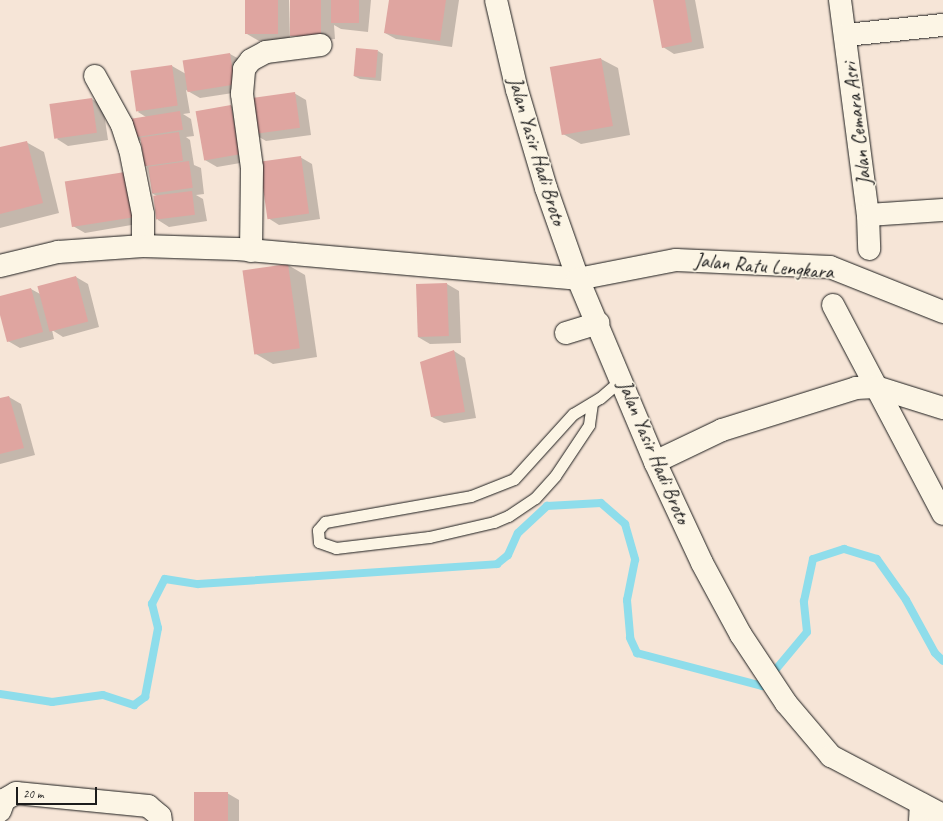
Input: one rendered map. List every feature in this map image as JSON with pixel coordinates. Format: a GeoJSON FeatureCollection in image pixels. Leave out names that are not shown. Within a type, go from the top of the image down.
{"type":"FeatureCollection","features":[{"type":"Feature","properties":{"kind":"street","name":"Jalan Yasir Hadi Broto"},"geometry":{"type":"LineString","coordinates":[[496,0],[519,98],[546,188],[578,279],[622,379],[655,462],[702,563],[741,635],[786,703],[831,756],[920,812],[943,815]]}},
{"type":"Feature","properties":{"kind":"street","name":"Jalan Cemara Asri"},"geometry":{"type":"LineString","coordinates":[[840,0],[846,36],[868,215],[869,249]]}},
{"type":"Feature","properties":{"kind":"street"},"geometry":{"type":"LineString","coordinates":[[846,36],[943,25]]}},
{"type":"Feature","properties":{"kind":"street"},"geometry":{"type":"LineString","coordinates":[[251,251],[252,168],[242,94],[244,69],[251,60],[266,52],[321,45]]}},
{"type":"Feature","properties":{"kind":"street"},"geometry":{"type":"LineString","coordinates":[[95,76],[122,125],[130,149],[143,214],[143,246]]}},
{"type":"Feature","properties":{"kind":"street"},"geometry":{"type":"LineString","coordinates":[[868,215],[943,210]]}},
{"type":"Feature","properties":{"kind":"street","name":"Jalan Ratu Lengkara"},"geometry":{"type":"LineString","coordinates":[[0,266],[58,252],[143,246],[251,251],[578,279],[676,260],[830,267],[943,312]]}},
{"type":"Feature","properties":{"kind":"street"},"geometry":{"type":"LineString","coordinates":[[833,305],[943,514]]}},
{"type":"Feature","properties":{"kind":"street"},"geometry":{"type":"LineString","coordinates":[[566,333],[598,324]]}},
{"type":"Feature","properties":{"kind":"street"},"geometry":{"type":"LineString","coordinates":[[655,462],[722,430],[832,394],[876,388],[943,408]]}},
{"type":"Feature","properties":{"kind":"street"},"geometry":{"type":"LineString","coordinates":[[0,811],[4,800],[16,793],[148,806],[160,816],[161,821]]}},
{"type":"Feature","properties":{"kind":"lane"},"geometry":{"type":"LineString","coordinates":[[592,403],[589,425],[555,476],[535,498],[508,516],[494,522],[428,537],[336,548],[320,542],[318,530],[325,522],[471,496],[514,479],[573,414],[592,403],[622,379]]}},
{"type":"Feature","properties":{"kind":"building"},"geometry":{"type":"Polygon","coordinates":[[[245,0],[278,0],[278,34],[245,34],[245,0]]]}},
{"type":"Feature","properties":{"kind":"building"},"geometry":{"type":"Polygon","coordinates":[[[290,0],[321,0],[321,36],[290,36],[290,0]]]}},
{"type":"Feature","properties":{"kind":"building"},"geometry":{"type":"Polygon","coordinates":[[[331,0],[359,0],[359,23],[331,23],[331,0]]]}},
{"type":"Feature","properties":{"kind":"building"},"geometry":{"type":"Polygon","coordinates":[[[389,0],[446,0],[440,41],[384,33],[389,0]]]}},
{"type":"Feature","properties":{"kind":"building"},"geometry":{"type":"Polygon","coordinates":[[[653,0],[685,0],[692,42],[662,48],[653,0]]]}},
{"type":"Feature","properties":{"kind":"building"},"geometry":{"type":"Polygon","coordinates":[[[356,48],[378,50],[375,78],[354,76],[356,48]]]}},
{"type":"Feature","properties":{"kind":"building"},"geometry":{"type":"Polygon","coordinates":[[[230,53],[235,85],[188,92],[183,61],[230,53]]]}},
{"type":"Feature","properties":{"kind":"building"},"geometry":{"type":"Polygon","coordinates":[[[601,58],[613,126],[562,135],[550,67],[601,58]]]}},
{"type":"Feature","properties":{"kind":"building"},"geometry":{"type":"Polygon","coordinates":[[[172,65],[178,106],[136,111],[130,71],[172,65]]]}},
{"type":"Feature","properties":{"kind":"building"},"geometry":{"type":"Polygon","coordinates":[[[295,92],[300,128],[253,134],[248,99],[295,92]]]}},
{"type":"Feature","properties":{"kind":"building"},"geometry":{"type":"Polygon","coordinates":[[[92,98],[97,133],[54,139],[49,104],[92,98]]]}},
{"type":"Feature","properties":{"kind":"building"},"geometry":{"type":"Polygon","coordinates":[[[231,105],[240,154],[204,160],[196,111],[231,105]]]}},
{"type":"Feature","properties":{"kind":"building"},"geometry":{"type":"Polygon","coordinates":[[[180,111],[183,130],[133,138],[130,119],[180,111]]]}},
{"type":"Feature","properties":{"kind":"building"},"geometry":{"type":"Polygon","coordinates":[[[179,132],[183,161],[144,166],[140,137],[179,132]]]}},
{"type":"Feature","properties":{"kind":"building"},"geometry":{"type":"Polygon","coordinates":[[[27,141],[43,203],[0,214],[0,147],[27,141]]]}},
{"type":"Feature","properties":{"kind":"building"},"geometry":{"type":"Polygon","coordinates":[[[301,156],[309,213],[267,219],[259,162],[301,156]]]}},
{"type":"Feature","properties":{"kind":"building"},"geometry":{"type":"Polygon","coordinates":[[[189,161],[193,188],[152,193],[148,167],[189,161]]]}},
{"type":"Feature","properties":{"kind":"building"},"geometry":{"type":"Polygon","coordinates":[[[125,172],[132,217],[72,227],[65,182],[125,172]]]}},
{"type":"Feature","properties":{"kind":"building"},"geometry":{"type":"Polygon","coordinates":[[[192,191],[195,215],[156,220],[153,196],[192,191]]]}},
{"type":"Feature","properties":{"kind":"building"},"geometry":{"type":"Polygon","coordinates":[[[288,264],[300,348],[254,355],[242,270],[288,264]]]}},
{"type":"Feature","properties":{"kind":"building"},"geometry":{"type":"Polygon","coordinates":[[[76,276],[88,321],[50,332],[37,286],[76,276]]]}},
{"type":"Feature","properties":{"kind":"building"},"geometry":{"type":"Polygon","coordinates":[[[447,283],[449,336],[418,337],[416,284],[447,283]]]}},
{"type":"Feature","properties":{"kind":"building"},"geometry":{"type":"Polygon","coordinates":[[[31,288],[43,332],[7,342],[0,315],[0,296],[31,288]]]}},
{"type":"Feature","properties":{"kind":"building"},"geometry":{"type":"Polygon","coordinates":[[[454,350],[465,412],[431,417],[420,362],[454,350]]]}},
{"type":"Feature","properties":{"kind":"building"},"geometry":{"type":"Polygon","coordinates":[[[9,396],[24,448],[0,454],[0,398],[9,396]]]}},
{"type":"Feature","properties":{"kind":"building"},"geometry":{"type":"Polygon","coordinates":[[[194,792],[228,792],[228,821],[194,821],[194,792]]]}},
{"type":"Feature","properties":{"kind":"waterway"},"geometry":{"type":"LineString","coordinates":[[0,694],[52,702],[103,695],[134,705],[145,697],[158,628],[152,604],[165,579],[198,584],[497,564],[508,555],[518,533],[547,506],[601,503],[625,524],[635,560],[627,600],[630,638],[637,653],[762,686],[807,632],[804,601],[813,559],[844,549],[877,559],[906,600],[935,653],[943,661]]}}]}
